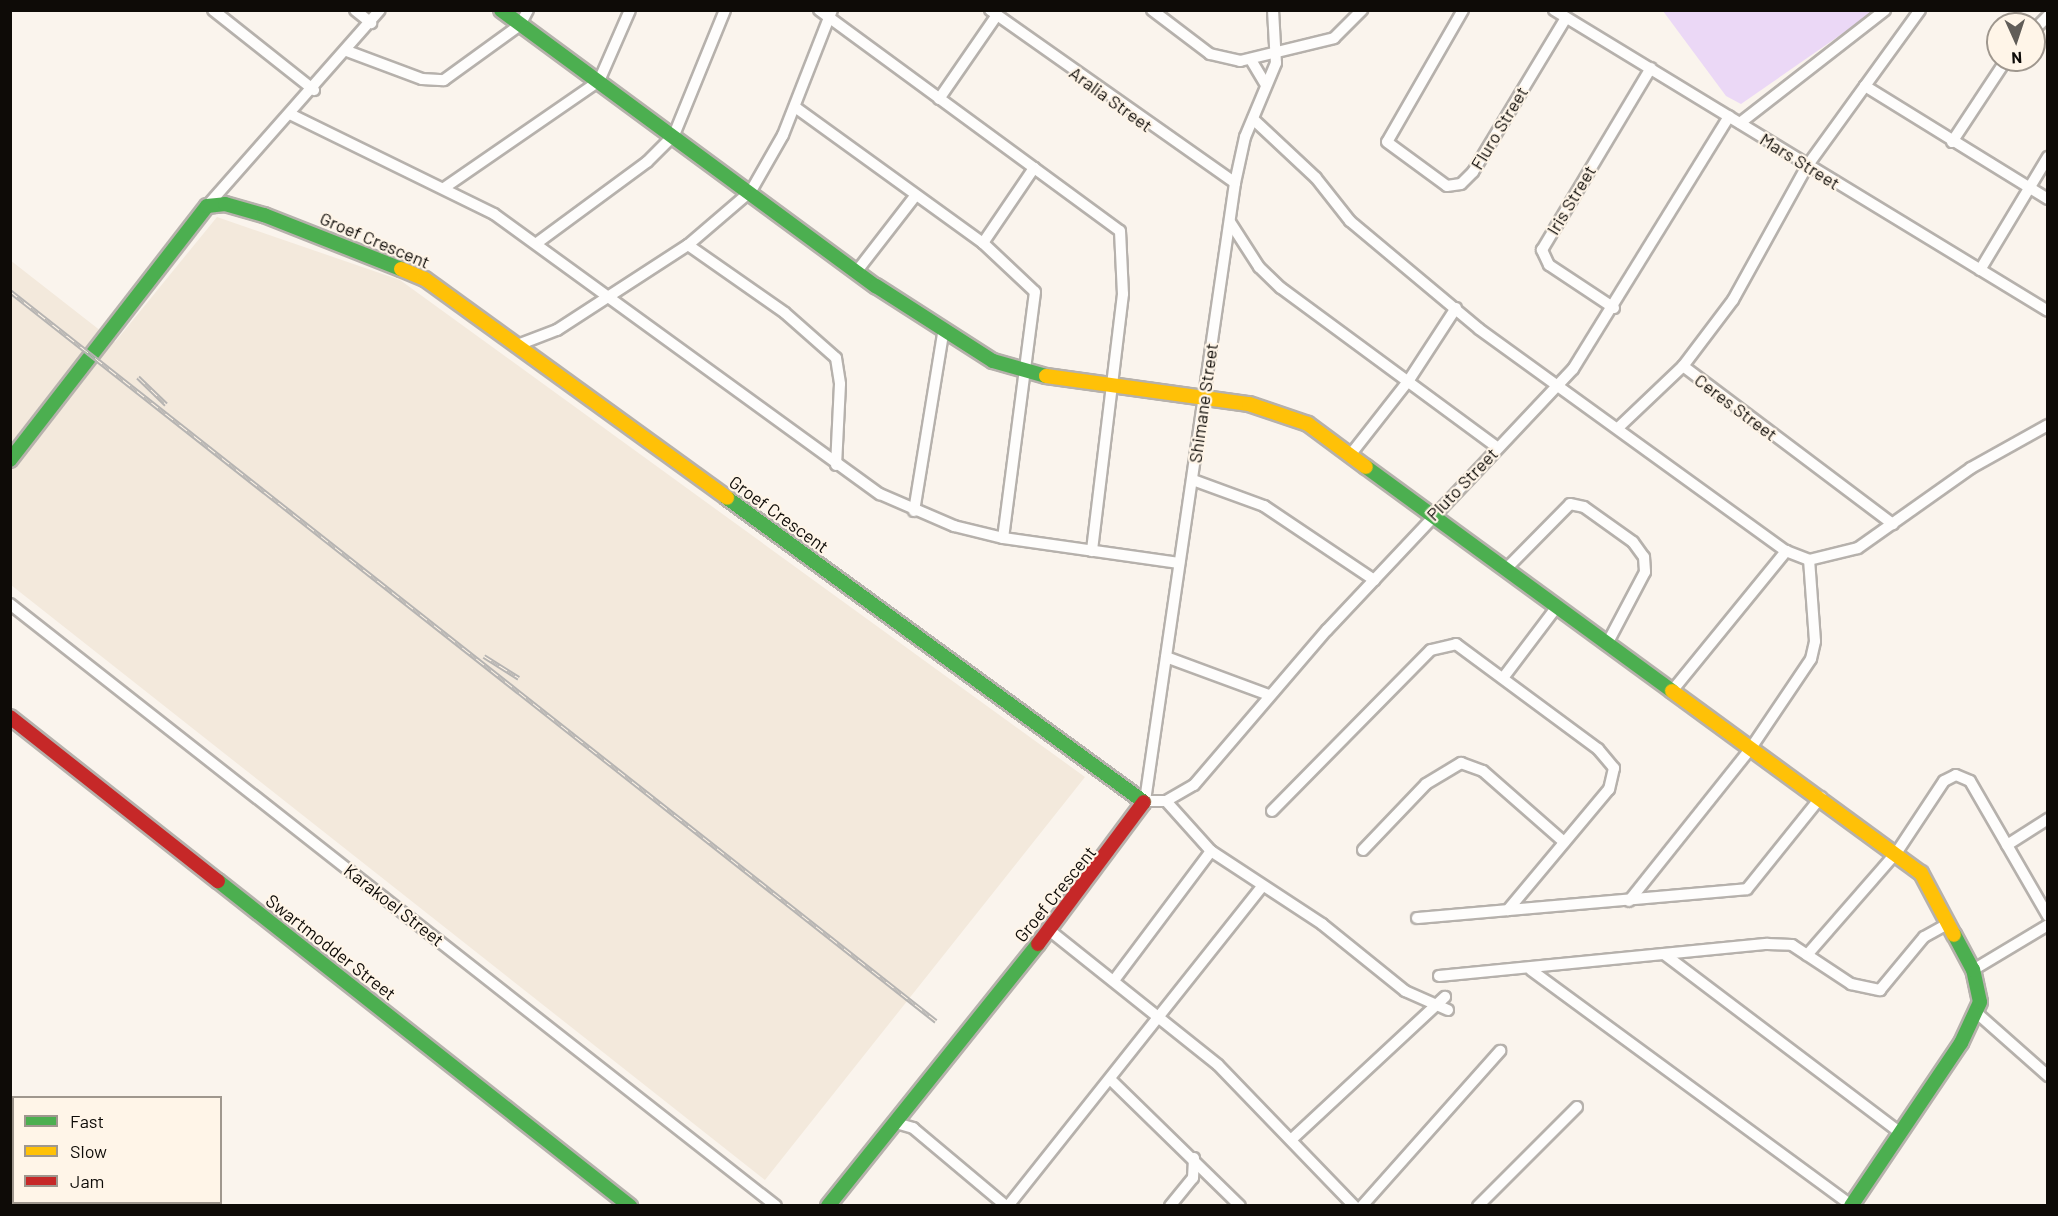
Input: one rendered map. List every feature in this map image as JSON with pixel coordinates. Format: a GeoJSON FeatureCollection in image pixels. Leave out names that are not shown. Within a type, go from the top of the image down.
{"type":"FeatureCollection","features":[{"type":"Feature","properties":{"kind":"street"},"geometry":{"type":"LineString","coordinates":[[213,10],[314,90]]}},
{"type":"Feature","properties":{"kind":"street"},"geometry":{"type":"LineString","coordinates":[[355,10],[371,23]]}},
{"type":"Feature","properties":{"kind":"street"},"geometry":{"type":"LineString","coordinates":[[10,460],[207,206],[292,115],[380,10]]}},
{"type":"Feature","properties":{"kind":"street"},"geometry":{"type":"LineString","coordinates":[[501,10],[943,333],[993,361],[1026,372],[1204,397],[1291,416],[1351,454],[1556,608],[1897,852],[1921,873],[1973,970],[1980,993],[1978,1014],[1851,1205],[1531,970]]}},
{"type":"Feature","properties":{"kind":"street"},"geometry":{"type":"LineString","coordinates":[[347,51],[422,80],[444,80],[520,25],[528,10]]}},
{"type":"Feature","properties":{"kind":"street"},"geometry":{"type":"LineString","coordinates":[[444,188],[599,81],[630,10]]}},
{"type":"Feature","properties":{"kind":"street"},"geometry":{"type":"LineString","coordinates":[[537,243],[647,162],[674,135],[725,10]]}},
{"type":"Feature","properties":{"kind":"street"},"geometry":{"type":"LineString","coordinates":[[819,10],[831,15],[939,99],[1108,219],[1124,238],[1112,383],[1092,551]]}},
{"type":"Feature","properties":{"kind":"street"},"geometry":{"type":"LineString","coordinates":[[1152,10],[1210,54],[1251,60],[1334,38],[1362,10]]}},
{"type":"Feature","properties":{"kind":"street","name":"Shimane Street"},"geometry":{"type":"LineString","coordinates":[[1145,801],[1235,183],[1253,119],[1276,54],[1273,10]]}},
{"type":"Feature","properties":{"kind":"street","name":"Fluro Street"},"geometry":{"type":"LineString","coordinates":[[1463,10],[1388,142],[1447,186],[1461,184],[1473,172],[1566,18]]}},
{"type":"Feature","properties":{"kind":"street","name":"Mars Street"},"geometry":{"type":"LineString","coordinates":[[1554,10],[2048,310]]}},
{"type":"Feature","properties":{"kind":"street"},"geometry":{"type":"LineString","coordinates":[[1740,123],[1885,10]]}},
{"type":"Feature","properties":{"kind":"street","name":"Ceres Street"},"geometry":{"type":"LineString","coordinates":[[1893,524],[1683,366],[1732,300],[1808,166],[1920,10]]}},
{"type":"Feature","properties":{"kind":"street"},"geometry":{"type":"LineString","coordinates":[[939,99],[993,13]]}},
{"type":"Feature","properties":{"kind":"street","name":"Aralia Street"},"geometry":{"type":"LineString","coordinates":[[993,13],[1235,183]]}},
{"type":"Feature","properties":{"kind":"street"},"geometry":{"type":"LineString","coordinates":[[515,346],[557,330],[688,245],[751,191],[795,108],[831,15]]}},
{"type":"Feature","properties":{"kind":"street"},"geometry":{"type":"LineString","coordinates":[[1251,60],[1266,85]]}},
{"type":"Feature","properties":{"kind":"street","name":"Iris Street"},"geometry":{"type":"LineString","coordinates":[[1614,308],[1549,265],[1542,250],[1651,68]]}},
{"type":"Feature","properties":{"kind":"street"},"geometry":{"type":"LineString","coordinates":[[1952,142],[1998,72]]}},
{"type":"Feature","properties":{"kind":"street"},"geometry":{"type":"LineString","coordinates":[[1865,86],[1952,142],[2048,199]]}},
{"type":"Feature","properties":{"kind":"street"},"geometry":{"type":"LineString","coordinates":[[795,108],[983,243],[1035,292],[1003,538]]}},
{"type":"Feature","properties":{"kind":"street"},"geometry":{"type":"LineString","coordinates":[[292,115],[444,188],[537,243],[836,465],[914,511],[1003,538],[1179,563]]}},
{"type":"Feature","properties":{"kind":"street","name":"Pluto Street"},"geometry":{"type":"LineString","coordinates":[[1145,801],[1166,801],[1194,785],[1269,694],[1432,515],[1559,384],[1614,308],[1729,116]]}},
{"type":"Feature","properties":{"kind":"street"},"geometry":{"type":"LineString","coordinates":[[1253,119],[1316,178],[1350,221],[1456,308],[1786,551],[1809,560],[1858,548],[1971,468],[2048,425]]}},
{"type":"Feature","properties":{"kind":"street"},"geometry":{"type":"LineString","coordinates":[[1980,270],[2048,157]]}},
{"type":"Feature","properties":{"kind":"street"},"geometry":{"type":"LineString","coordinates":[[983,243],[1034,168]]}},
{"type":"Feature","properties":{"kind":"street"},"geometry":{"type":"LineString","coordinates":[[857,271],[916,195]]}},
{"type":"Feature","properties":{"kind":"street","name":"Groef Crescent"},"geometry":{"type":"LineString","coordinates":[[207,206],[225,204],[264,215],[395,264],[425,279],[1145,801],[1130,829],[828,1206]]}},
{"type":"Feature","properties":{"kind":"street"},"geometry":{"type":"LineString","coordinates":[[1230,222],[1258,267],[1281,288],[1497,447]]}},
{"type":"Feature","properties":{"kind":"street"},"geometry":{"type":"LineString","coordinates":[[688,245],[810,332],[836,358],[840,384],[836,465]]}},
{"type":"Feature","properties":{"kind":"street"},"geometry":{"type":"LineString","coordinates":[[1351,454],[1409,380],[1456,308]]}},
{"type":"Feature","properties":{"kind":"street"},"geometry":{"type":"LineString","coordinates":[[914,511],[943,333]]}},
{"type":"Feature","properties":{"kind":"street"},"geometry":{"type":"LineString","coordinates":[[1619,427],[1683,366]]}},
{"type":"Feature","properties":{"kind":"street"},"geometry":{"type":"LineString","coordinates":[[1193,480],[1264,506],[1374,580]]}},
{"type":"Feature","properties":{"kind":"street"},"geometry":{"type":"LineString","coordinates":[[1506,570],[1570,504],[1584,507],[1633,542],[1644,556],[1645,572],[1607,644]]}},
{"type":"Feature","properties":{"kind":"street"},"geometry":{"type":"LineString","coordinates":[[1672,691],[1786,551]]}},
{"type":"Feature","properties":{"kind":"street"},"geometry":{"type":"LineString","coordinates":[[1629,901],[1751,748],[1814,651],[1809,560]]}},
{"type":"Feature","properties":{"kind":"street","name":"Karakoel Street"},"geometry":{"type":"LineString","coordinates":[[10,604],[776,1206]]}},
{"type":"Feature","properties":{"kind":"street"},"geometry":{"type":"LineString","coordinates":[[1503,678],[1556,608]]}},
{"type":"Feature","properties":{"kind":"street"},"geometry":{"type":"LineString","coordinates":[[1272,811],[1438,644],[1456,644],[1598,749],[1614,768],[1609,789],[1508,910]]}},
{"type":"Feature","properties":{"kind":"street"},"geometry":{"type":"LineString","coordinates":[[1166,657],[1269,694]]}},
{"type":"Feature","properties":{"kind":"street","name":"Swartmodder Street"},"geometry":{"type":"LineString","coordinates":[[10,717],[630,1206]]}},
{"type":"Feature","properties":{"kind":"street"},"geometry":{"type":"LineString","coordinates":[[1362,850],[1426,784],[1461,763],[1483,771],[1564,842]]}},
{"type":"Feature","properties":{"kind":"street"},"geometry":{"type":"LineString","coordinates":[[1807,955],[1897,852],[1944,781],[1956,775],[1970,781],[2048,916]]}},
{"type":"Feature","properties":{"kind":"street"},"geometry":{"type":"LineString","coordinates":[[1417,918],[1747,889],[1821,797]]}},
{"type":"Feature","properties":{"kind":"street"},"geometry":{"type":"LineString","coordinates":[[1166,801],[1211,851],[1262,887],[1323,924],[1405,991],[1448,1010]]}},
{"type":"Feature","properties":{"kind":"street"},"geometry":{"type":"LineString","coordinates":[[2007,844],[2048,819]]}},
{"type":"Feature","properties":{"kind":"street"},"geometry":{"type":"LineString","coordinates":[[1114,979],[1211,851]]}},
{"type":"Feature","properties":{"kind":"street"},"geometry":{"type":"LineString","coordinates":[[896,1123],[913,1128],[1007,1206],[1162,1017],[1262,887]]}},
{"type":"Feature","properties":{"kind":"street"},"geometry":{"type":"LineString","coordinates":[[1668,1077],[1535,968],[1440,980],[1531,970],[1664,954],[1767,944],[1792,945],[1851,984],[1880,990],[1924,937],[1949,923]]}},
{"type":"Feature","properties":{"kind":"street"},"geometry":{"type":"LineString","coordinates":[[1973,970],[2048,925]]}},
{"type":"Feature","properties":{"kind":"street"},"geometry":{"type":"LineString","coordinates":[[1049,930],[1162,1017],[1292,1139],[1354,1206]]}},
{"type":"Feature","properties":{"kind":"street"},"geometry":{"type":"LineString","coordinates":[[1664,954],[1899,1132]]}},
{"type":"Feature","properties":{"kind":"street"},"geometry":{"type":"LineString","coordinates":[[1292,1139],[1445,997]]}},
{"type":"Feature","properties":{"kind":"street"},"geometry":{"type":"LineString","coordinates":[[1978,1014],[2048,1076]]}},
{"type":"Feature","properties":{"kind":"street"},"geometry":{"type":"LineString","coordinates":[[1362,1206],[1500,1051]]}},
{"type":"Feature","properties":{"kind":"street"},"geometry":{"type":"LineString","coordinates":[[1111,1080],[1194,1158],[1206,1178],[1240,1206]]}},
{"type":"Feature","properties":{"kind":"street"},"geometry":{"type":"LineString","coordinates":[[1478,1206],[1576,1107]]}},
{"type":"Feature","properties":{"kind":"street"},"geometry":{"type":"LineString","coordinates":[[1170,1206],[1193,1178],[1194,1158]]}},
{"type":"Feature","properties":{"kind":"shaded area"},"geometry":{"type":"Polygon","coordinates":[[[1663,11],[1875,11],[1741,104],[1726,96],[1663,11]]]}},
{"type":"Feature","properties":{"kind":"shaded area"},"geometry":{"type":"Polygon","coordinates":[[[217,217],[400,280],[1085,777],[765,1180],[11,585],[10,260],[115,342],[217,217]]]}},
{"type":"Feature","properties":{"kind":"railway"},"geometry":{"type":"LineString","coordinates":[[10,291],[936,1021]]}},
{"type":"Feature","properties":{"kind":"railway"},"geometry":{"type":"LineString","coordinates":[[138,377],[166,404]]}},
{"type":"Feature","properties":{"kind":"railway"},"geometry":{"type":"LineString","coordinates":[[484,656],[519,678]]}},
{"type":"Feature","properties":{"kind":"traffic: fast"},"geometry":{"type":"LineString","coordinates":[[501,10],[876,286],[993,361],[1046,376]]}},
{"type":"Feature","properties":{"kind":"traffic: fast"},"geometry":{"type":"LineString","coordinates":[[10,460],[207,206],[225,204],[264,215],[401,269]]}},
{"type":"Feature","properties":{"kind":"traffic: fast"},"geometry":{"type":"LineString","coordinates":[[1366,467],[1672,691]]}},
{"type":"Feature","properties":{"kind":"traffic: fast"},"geometry":{"type":"LineString","coordinates":[[727,498],[1144,802]]}},
{"type":"Feature","properties":{"kind":"traffic: fast"},"geometry":{"type":"LineString","coordinates":[[218,881],[630,1206]]}},
{"type":"Feature","properties":{"kind":"traffic: fast"},"geometry":{"type":"LineString","coordinates":[[1851,1206],[1961,1043],[1980,1002],[1973,970],[1954,935]]}},
{"type":"Feature","properties":{"kind":"traffic: fast"},"geometry":{"type":"LineString","coordinates":[[828,1206],[1038,944]]}},
{"type":"Feature","properties":{"kind":"traffic: slow"},"geometry":{"type":"LineString","coordinates":[[401,269],[425,279],[727,498]]}},
{"type":"Feature","properties":{"kind":"traffic: slow"},"geometry":{"type":"LineString","coordinates":[[1046,376],[1249,404],[1308,424],[1366,467]]}},
{"type":"Feature","properties":{"kind":"traffic: slow"},"geometry":{"type":"LineString","coordinates":[[1672,691],[1921,873],[1954,935]]}},
{"type":"Feature","properties":{"kind":"traffic: jam"},"geometry":{"type":"LineString","coordinates":[[10,717],[218,881]]}},
{"type":"Feature","properties":{"kind":"traffic: jam"},"geometry":{"type":"LineString","coordinates":[[1038,944],[1144,802]]}}]}
